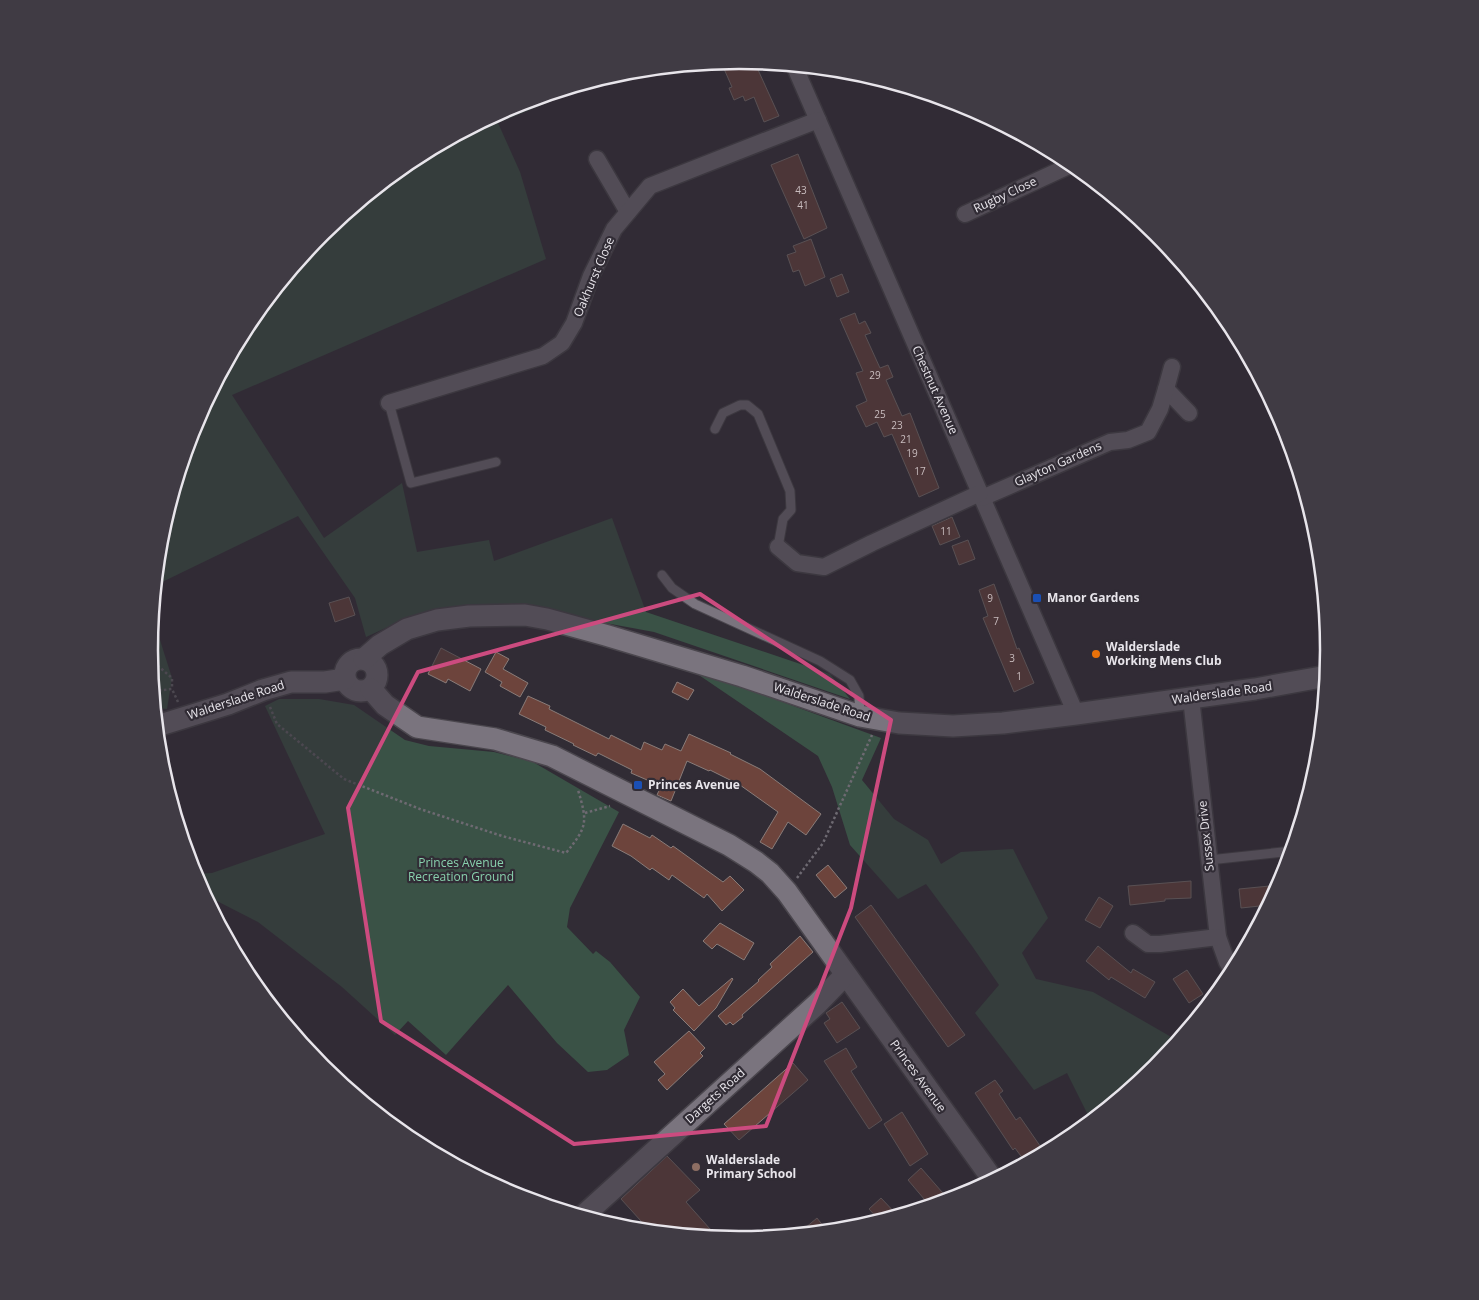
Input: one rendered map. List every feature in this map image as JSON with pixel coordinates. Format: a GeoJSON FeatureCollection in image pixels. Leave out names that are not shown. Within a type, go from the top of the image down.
{"type":"FeatureCollection","features":[{"type":"Feature","properties":{"kind":"street","name":"Chestnut Avenue"},"geometry":{"type":"LineString","coordinates":[[797,72],[1076,714]]}},
{"type":"Feature","properties":{"kind":"street","name":"Oakhurst Close"},"geometry":{"type":"LineString","coordinates":[[389,403],[543,356],[562,343],[574,323],[591,276],[614,229],[650,186],[818,120]]}},
{"type":"Feature","properties":{"kind":"street"},"geometry":{"type":"LineString","coordinates":[[597,159],[628,212]]}},
{"type":"Feature","properties":{"kind":"street","name":"Rugby Close"},"geometry":{"type":"LineString","coordinates":[[965,214],[1064,168]]}},
{"type":"Feature","properties":{"kind":"street","name":"Glayton Gardens"},"geometry":{"type":"LineString","coordinates":[[981,496],[1110,442],[1128,440],[1148,432],[1160,409],[1172,367]]}},
{"type":"Feature","properties":{"kind":"street"},"geometry":{"type":"LineString","coordinates":[[1166,389],[1189,413]]}},
{"type":"Feature","properties":{"kind":"street"},"geometry":{"type":"LineString","coordinates":[[778,547],[797,564],[824,567],[872,543],[981,496]]}},
{"type":"Feature","properties":{"kind":"street","name":"Walderslade Road"},"geometry":{"type":"LineString","coordinates":[[364,659],[380,646],[407,629],[437,620],[469,616],[525,615],[605,635],[742,676],[870,718],[899,723],[954,726],[1003,723],[1076,714],[1255,689],[1320,677]]}},
{"type":"Feature","properties":{"kind":"street"},"geometry":{"type":"LineString","coordinates":[[364,659],[374,664],[377,669],[377,680],[371,689],[361,692],[356,691],[345,679],[346,668],[354,661],[364,659]]}},
{"type":"Feature","properties":{"kind":"street","name":"Walderslade Road"},"geometry":{"type":"LineString","coordinates":[[163,724],[291,682],[324,682],[345,679]]}},
{"type":"Feature","properties":{"kind":"street","name":"Princes Avenue"},"geometry":{"type":"LineString","coordinates":[[371,689],[384,704],[417,727],[495,739],[552,756],[729,845],[756,862],[770,873],[787,892],[989,1175]]}},
{"type":"Feature","properties":{"kind":"street","name":"Sussex Drive"},"geometry":{"type":"LineString","coordinates":[[1191,698],[1218,937],[1228,964]]}},
{"type":"Feature","properties":{"kind":"street"},"geometry":{"type":"LineString","coordinates":[[1133,933],[1148,944],[1218,937]]}},
{"type":"Feature","properties":{"kind":"street","name":"Dargets Road"},"geometry":{"type":"LineString","coordinates":[[590,1211],[817,1004],[845,974]]}},
{"type":"Feature","properties":{"kind":"lane"},"geometry":{"type":"LineString","coordinates":[[389,403],[411,483],[496,462]]}},
{"type":"Feature","properties":{"kind":"lane"},"geometry":{"type":"LineString","coordinates":[[715,429],[724,413],[740,405],[747,405],[758,414],[790,491],[791,510],[783,519],[778,547]]}},
{"type":"Feature","properties":{"kind":"lane"},"geometry":{"type":"LineString","coordinates":[[662,575],[672,588],[695,604],[820,660],[850,680],[870,718]]}},
{"type":"Feature","properties":{"kind":"lane"},"geometry":{"type":"LineString","coordinates":[[1209,860],[1284,853]]}},
{"type":"Feature","properties":{"kind":"path"},"geometry":{"type":"LineString","coordinates":[[158,666],[172,678],[172,689],[176,699]]}},
{"type":"Feature","properties":{"kind":"path"},"geometry":{"type":"LineString","coordinates":[[159,690],[172,689]]}},
{"type":"Feature","properties":{"kind":"path"},"geometry":{"type":"LineString","coordinates":[[787,892],[824,843],[870,718]]}},
{"type":"Feature","properties":{"kind":"path"},"geometry":{"type":"LineString","coordinates":[[277,724],[344,780],[492,834],[566,853],[582,833],[585,813],[576,782]]}},
{"type":"Feature","properties":{"kind":"highlighted area"},"geometry":{"type":"Polygon","coordinates":[[[700,594],[891,720],[851,908],[766,1126],[574,1144],[381,1021],[348,808],[418,672],[700,594]]]}},
{"type":"Feature","properties":{"kind":"green space"},"geometry":{"type":"Polygon","coordinates":[[[556,99],[498,123],[520,172],[546,259],[232,395],[324,538],[402,483],[417,552],[489,540],[494,561],[612,518],[646,612],[830,674],[850,699],[654,632],[502,604],[431,613],[401,621],[366,637],[355,598],[298,516],[162,582],[169,537],[178,500],[202,428],[236,359],[278,296],[328,239],[356,213],[417,167],[482,129],[517,113],[556,99]]]}},
{"type":"Feature","properties":{"kind":"green space"},"geometry":{"type":"Polygon","coordinates":[[[158,635],[172,678],[167,709],[161,709],[158,635]]]}},
{"type":"Feature","properties":{"kind":"green space"},"geometry":{"type":"Polygon","coordinates":[[[687,667],[881,738],[862,780],[894,819],[928,840],[941,864],[961,852],[1013,849],[1048,918],[1022,953],[1036,979],[1093,992],[1173,1038],[1123,1087],[1088,1115],[1067,1073],[1034,1090],[975,1013],[999,985],[926,884],[898,899],[850,845],[832,787],[818,756],[687,667]]]}},
{"type":"Feature","properties":{"kind":"green space","name":"Princes Avenue Recreation Ground"},"geometry":{"type":"Polygon","coordinates":[[[279,699],[319,699],[354,705],[405,740],[429,746],[494,752],[533,762],[619,812],[570,908],[567,927],[593,954],[596,951],[610,962],[640,997],[624,1030],[629,1055],[607,1070],[588,1072],[557,1043],[508,985],[446,1055],[408,1021],[395,1035],[342,987],[258,922],[215,900],[203,874],[212,873],[325,834],[265,706],[279,699]]]}},
{"type":"Feature","properties":{"kind":"building"},"geometry":{"type":"Polygon","coordinates":[[[724,69],[758,69],[779,116],[764,122],[754,97],[745,101],[743,96],[734,100],[729,88],[732,87],[724,69]]]}},
{"type":"Feature","properties":{"kind":"building"},"geometry":{"type":"Polygon","coordinates":[[[798,154],[827,228],[804,239],[771,165],[798,154]]]}},
{"type":"Feature","properties":{"kind":"building"},"geometry":{"type":"Polygon","coordinates":[[[811,239],[825,277],[805,286],[799,270],[793,272],[787,255],[796,252],[793,246],[811,239]]]}},
{"type":"Feature","properties":{"kind":"building"},"geometry":{"type":"Polygon","coordinates":[[[842,274],[849,292],[837,297],[830,279],[842,274]]]}},
{"type":"Feature","properties":{"kind":"building"},"geometry":{"type":"Polygon","coordinates":[[[855,313],[859,324],[865,321],[871,333],[865,335],[880,368],[888,365],[893,377],[886,380],[902,416],[910,413],[939,488],[919,497],[892,434],[884,437],[877,422],[866,427],[856,406],[867,401],[856,373],[863,371],[840,319],[855,313]]]}},
{"type":"Feature","properties":{"kind":"building"},"geometry":{"type":"Polygon","coordinates":[[[952,517],[960,537],[940,545],[932,526],[952,517]]]}},
{"type":"Feature","properties":{"kind":"building"},"geometry":{"type":"Polygon","coordinates":[[[968,540],[975,559],[959,565],[952,546],[968,540]]]}},
{"type":"Feature","properties":{"kind":"building"},"geometry":{"type":"Polygon","coordinates":[[[994,584],[1017,649],[1019,648],[1034,683],[1014,692],[983,618],[988,616],[979,590],[994,584]]]}},
{"type":"Feature","properties":{"kind":"building"},"geometry":{"type":"Polygon","coordinates":[[[349,597],[355,615],[335,622],[329,603],[349,597]]]}},
{"type":"Feature","properties":{"kind":"building"},"geometry":{"type":"Polygon","coordinates":[[[441,648],[481,669],[470,691],[448,679],[446,683],[428,674],[441,648]]]}},
{"type":"Feature","properties":{"kind":"building"},"geometry":{"type":"Polygon","coordinates":[[[496,652],[509,659],[503,669],[528,683],[520,697],[500,686],[502,682],[485,672],[496,652]]]}},
{"type":"Feature","properties":{"kind":"building"},"geometry":{"type":"Polygon","coordinates":[[[677,682],[694,690],[688,700],[672,692],[677,682]]]}},
{"type":"Feature","properties":{"kind":"building"},"geometry":{"type":"Polygon","coordinates":[[[528,696],[550,706],[549,709],[609,739],[611,735],[641,750],[644,742],[662,750],[665,744],[681,751],[689,734],[731,753],[760,769],[821,814],[806,835],[788,822],[772,849],[760,842],[778,812],[740,785],[687,761],[671,801],[657,795],[661,786],[631,773],[632,770],[598,753],[596,756],[573,745],[545,730],[546,727],[519,714],[528,696]]]}},
{"type":"Feature","properties":{"kind":"building"},"geometry":{"type":"Polygon","coordinates":[[[623,824],[650,838],[652,835],[671,848],[673,846],[723,882],[730,876],[744,890],[722,911],[707,894],[704,898],[672,875],[669,880],[652,868],[650,870],[631,856],[612,846],[623,824]]]}},
{"type":"Feature","properties":{"kind":"building"},"geometry":{"type":"Polygon","coordinates":[[[828,865],[847,888],[835,898],[816,875],[828,865]]]}},
{"type":"Feature","properties":{"kind":"building"},"geometry":{"type":"Polygon","coordinates":[[[1191,881],[1191,898],[1165,899],[1165,901],[1130,905],[1128,886],[1191,881]]]}},
{"type":"Feature","properties":{"kind":"building"},"geometry":{"type":"Polygon","coordinates":[[[1271,886],[1262,906],[1241,908],[1239,889],[1271,886]]]}},
{"type":"Feature","properties":{"kind":"building"},"geometry":{"type":"Polygon","coordinates":[[[1099,897],[1113,906],[1100,928],[1085,920],[1099,897]]]}},
{"type":"Feature","properties":{"kind":"building"},"geometry":{"type":"Polygon","coordinates":[[[871,905],[965,1035],[948,1047],[855,917],[871,905]]]}},
{"type":"Feature","properties":{"kind":"building"},"geometry":{"type":"Polygon","coordinates":[[[720,923],[754,943],[744,960],[717,944],[712,949],[703,941],[720,923]]]}},
{"type":"Feature","properties":{"kind":"building"},"geometry":{"type":"Polygon","coordinates":[[[800,936],[813,952],[742,1015],[743,1017],[733,1025],[730,1022],[726,1025],[718,1016],[759,981],[772,967],[770,964],[800,936]]]}},
{"type":"Feature","properties":{"kind":"building"},"geometry":{"type":"Polygon","coordinates":[[[1098,946],[1131,973],[1133,969],[1155,982],[1145,998],[1111,977],[1109,980],[1086,961],[1098,946]]]}},
{"type":"Feature","properties":{"kind":"building"},"geometry":{"type":"Polygon","coordinates":[[[1187,970],[1203,994],[1189,1003],[1173,979],[1187,970]]]}},
{"type":"Feature","properties":{"kind":"building"},"geometry":{"type":"Polygon","coordinates":[[[732,978],[716,1008],[694,1031],[673,1010],[675,1008],[670,1002],[683,989],[699,1006],[732,978]]]}},
{"type":"Feature","properties":{"kind":"building"},"geometry":{"type":"Polygon","coordinates":[[[842,1002],[860,1028],[837,1043],[824,1023],[830,1019],[826,1013],[842,1002]]]}},
{"type":"Feature","properties":{"kind":"building"},"geometry":{"type":"Polygon","coordinates":[[[689,1031],[705,1048],[700,1053],[703,1056],[667,1090],[658,1080],[665,1074],[654,1062],[689,1031]]]}},
{"type":"Feature","properties":{"kind":"building"},"geometry":{"type":"Polygon","coordinates":[[[846,1048],[857,1067],[851,1071],[882,1120],[869,1129],[824,1061],[846,1048]]]}},
{"type":"Feature","properties":{"kind":"building"},"geometry":{"type":"Polygon","coordinates":[[[793,1063],[808,1080],[739,1140],[724,1124],[793,1063]]]}},
{"type":"Feature","properties":{"kind":"building"},"geometry":{"type":"Polygon","coordinates":[[[995,1080],[1003,1091],[999,1094],[1016,1120],[1020,1117],[1040,1146],[1022,1157],[1015,1148],[1013,1150],[975,1093],[995,1080]]]}},
{"type":"Feature","properties":{"kind":"building"},"geometry":{"type":"Polygon","coordinates":[[[902,1112],[928,1154],[910,1166],[884,1124],[902,1112]]]}},
{"type":"Feature","properties":{"kind":"building","name":"Walderslade Primary School"},"geometry":{"type":"Polygon","coordinates":[[[667,1156],[700,1190],[686,1202],[711,1230],[642,1223],[621,1199],[667,1156]]]}},
{"type":"Feature","properties":{"kind":"building"},"geometry":{"type":"Polygon","coordinates":[[[921,1168],[943,1194],[925,1200],[908,1180],[921,1168]]]}},
{"type":"Feature","properties":{"kind":"building"},"geometry":{"type":"Polygon","coordinates":[[[881,1198],[893,1210],[874,1215],[869,1209],[881,1198]]]}},
{"type":"Feature","properties":{"kind":"building"},"geometry":{"type":"Polygon","coordinates":[[[817,1218],[822,1225],[815,1226],[806,1227],[817,1218]]]}},
{"type":"Feature","properties":{"kind":"place","name":"Manor Gardens"},"geometry":{"type":"Point","coordinates":[1037,598]}},
{"type":"Feature","properties":{"kind":"place","name":"Walderslade Working Mens Club"},"geometry":{"type":"Point","coordinates":[1096,654]}},
{"type":"Feature","properties":{"kind":"place","name":"Princes Avenue"},"geometry":{"type":"Point","coordinates":[638,785]}},
{"type":"Feature","properties":{"kind":"place","name":"Walderslade Primary School"},"geometry":{"type":"Point","coordinates":[696,1167]}}]}
